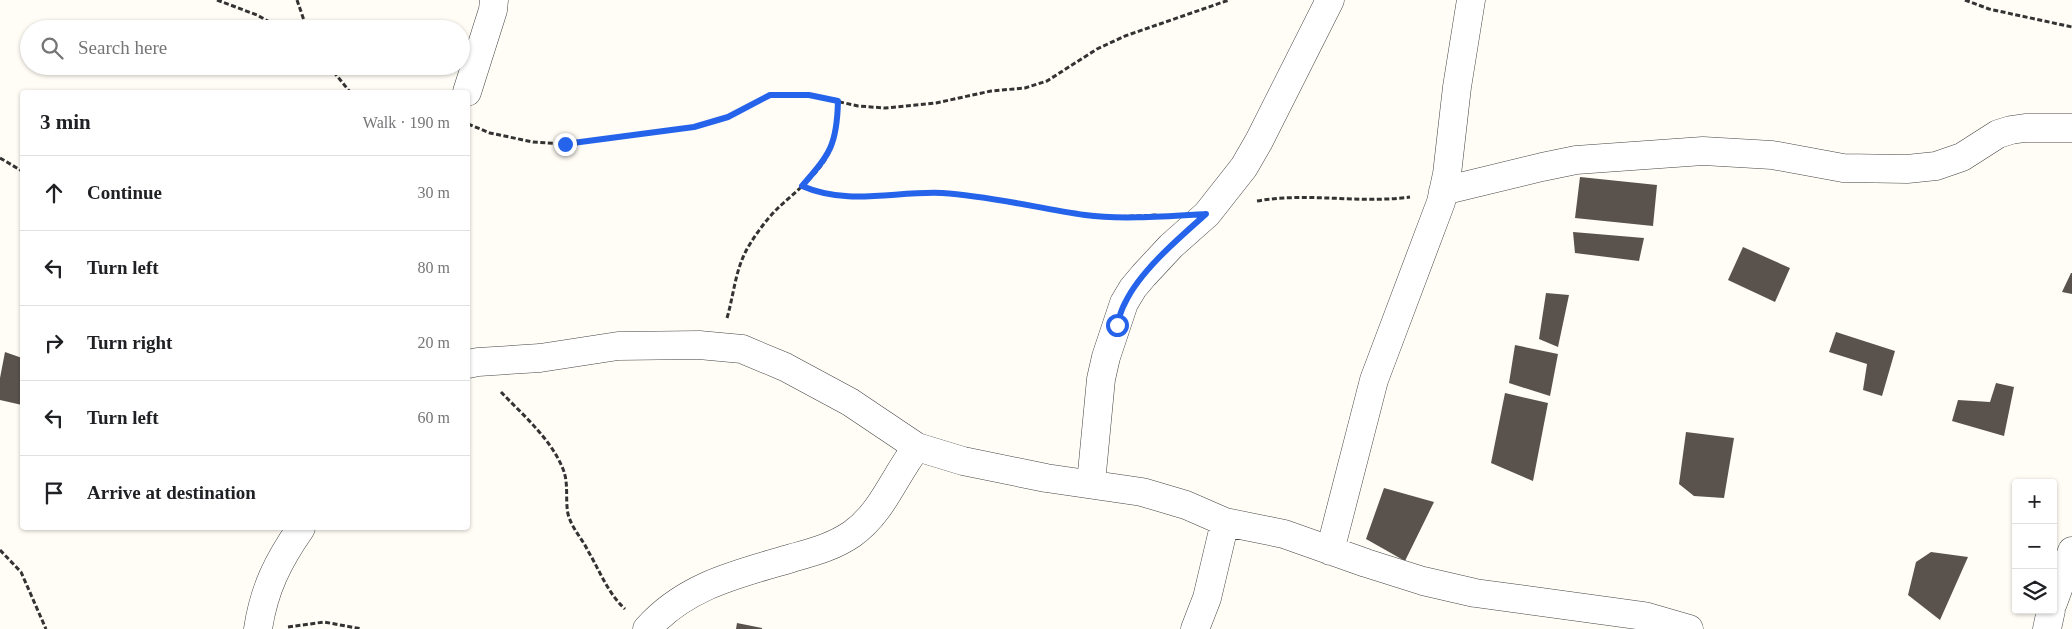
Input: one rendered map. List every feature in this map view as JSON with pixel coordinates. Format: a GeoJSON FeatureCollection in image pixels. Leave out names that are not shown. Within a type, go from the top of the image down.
{"type":"FeatureCollection","features":[{"type":"Feature","properties":{"kind":"street"},"geometry":{"type":"LineString","coordinates":[[468,90],[493,10],[494,0]]}},
{"type":"Feature","properties":{"kind":"street"},"geometry":{"type":"LineString","coordinates":[[1091,483],[1106,357],[1124,303],[1133,288],[1171,246],[1206,214],[1244,167],[1330,0]]}},
{"type":"Feature","properties":{"kind":"street"},"geometry":{"type":"LineString","coordinates":[[1330,551],[1374,380],[1441,202],[1471,0]]}},
{"type":"Feature","properties":{"kind":"street"},"geometry":{"type":"LineString","coordinates":[[1443,191],[1542,166],[1576,160],[1703,151],[1772,155],[1843,168],[1907,169],[1936,166],[1962,157],[1998,134],[2011,130],[2025,128],[2072,128]]}},
{"type":"Feature","properties":{"kind":"street"},"geometry":{"type":"LineString","coordinates":[[470,364],[540,358],[618,346],[706,346],[742,349],[785,367],[850,402],[917,446],[963,461],[1008,471],[1142,492],[1186,505],[1225,522],[1284,534],[1423,581],[1475,593],[1644,616],[1689,629]]}},
{"type":"Feature","properties":{"kind":"street"},"geometry":{"type":"LineString","coordinates":[[638,621],[704,587],[739,574],[822,549],[853,533],[874,514],[903,465],[917,446]]}},
{"type":"Feature","properties":{"kind":"street"},"geometry":{"type":"LineString","coordinates":[[1195,629],[1209,589],[1225,522]]}},
{"type":"Feature","properties":{"kind":"street"},"geometry":{"type":"LineString","coordinates":[[258,629],[265,595],[281,558],[300,530]]}},
{"type":"Feature","properties":{"kind":"street"},"geometry":{"type":"LineString","coordinates":[[2057,592],[2072,551]]}},
{"type":"Feature","properties":{"kind":"street"},"geometry":{"type":"LineString","coordinates":[[2047,629],[2050,614]]}},
{"type":"Feature","properties":{"kind":"path"},"geometry":{"type":"LineString","coordinates":[[217,0],[266,20]]}},
{"type":"Feature","properties":{"kind":"path"},"geometry":{"type":"LineString","coordinates":[[297,0],[304,20]]}},
{"type":"Feature","properties":{"kind":"path"},"geometry":{"type":"LineString","coordinates":[[470,125],[490,133],[533,142],[565,144],[694,127],[728,117],[770,95],[809,95],[885,108],[907,107],[991,91],[1025,88],[1047,81],[1097,49],[1125,36],[1229,0]]}},
{"type":"Feature","properties":{"kind":"path"},"geometry":{"type":"LineString","coordinates":[[1965,0],[1989,9],[2044,22],[2072,26]]}},
{"type":"Feature","properties":{"kind":"path"},"geometry":{"type":"LineString","coordinates":[[336,75],[348,90]]}},
{"type":"Feature","properties":{"kind":"path"},"geometry":{"type":"LineString","coordinates":[[706,346],[722,330],[726,323],[738,269],[747,248],[776,211],[822,163],[833,144],[838,101]]}},
{"type":"Feature","properties":{"kind":"path"},"geometry":{"type":"LineString","coordinates":[[0,158],[20,170]]}},
{"type":"Feature","properties":{"kind":"path"},"geometry":{"type":"LineString","coordinates":[[802,186],[830,195],[856,198],[925,193],[956,194],[1087,215],[1206,214],[1240,204],[1271,198],[1380,199],[1408,197],[1443,191]]}},
{"type":"Feature","properties":{"kind":"path"},"geometry":{"type":"LineString","coordinates":[[470,364],[488,375],[550,444],[566,479],[568,514],[575,532],[588,549],[616,601],[638,621]]}},
{"type":"Feature","properties":{"kind":"path"},"geometry":{"type":"LineString","coordinates":[[0,550],[21,572],[46,629]]}},
{"type":"Feature","properties":{"kind":"path"},"geometry":{"type":"LineString","coordinates":[[286,627],[324,622],[362,629]]}},
{"type":"Feature","properties":{"kind":"building"},"geometry":{"type":"Polygon","coordinates":[[[1580,177],[1657,185],[1653,226],[1575,218],[1580,177]]]}},
{"type":"Feature","properties":{"kind":"building"},"geometry":{"type":"Polygon","coordinates":[[[1573,232],[1644,238],[1639,261],[1575,253],[1573,232]]]}},
{"type":"Feature","properties":{"kind":"building"},"geometry":{"type":"Polygon","coordinates":[[[1743,247],[1790,268],[1775,302],[1728,280],[1743,247]]]}},
{"type":"Feature","properties":{"kind":"building"},"geometry":{"type":"Polygon","coordinates":[[[2071,273],[2072,294],[2062,292],[2071,273]]]}},
{"type":"Feature","properties":{"kind":"building"},"geometry":{"type":"Polygon","coordinates":[[[1546,293],[1569,295],[1558,347],[1539,339],[1546,293]]]}},
{"type":"Feature","properties":{"kind":"building"},"geometry":{"type":"Polygon","coordinates":[[[1836,332],[1895,351],[1882,396],[1863,390],[1867,364],[1829,352],[1836,332]]]}},
{"type":"Feature","properties":{"kind":"building"},"geometry":{"type":"Polygon","coordinates":[[[1515,345],[1558,354],[1550,396],[1509,383],[1515,345]]]}},
{"type":"Feature","properties":{"kind":"building"},"geometry":{"type":"Polygon","coordinates":[[[5,352],[20,357],[20,405],[0,400],[0,378],[5,352]]]}},
{"type":"Feature","properties":{"kind":"building"},"geometry":{"type":"Polygon","coordinates":[[[1996,383],[2014,387],[2004,436],[1952,421],[1958,400],[1990,402],[1996,383]]]}},
{"type":"Feature","properties":{"kind":"building"},"geometry":{"type":"Polygon","coordinates":[[[1505,393],[1548,403],[1533,481],[1491,463],[1505,393]]]}},
{"type":"Feature","properties":{"kind":"building"},"geometry":{"type":"Polygon","coordinates":[[[1686,432],[1734,438],[1724,498],[1694,496],[1679,484],[1686,432]]]}},
{"type":"Feature","properties":{"kind":"building"},"geometry":{"type":"Polygon","coordinates":[[[1384,488],[1434,502],[1405,561],[1366,539],[1384,488]]]}},
{"type":"Feature","properties":{"kind":"building"},"geometry":{"type":"Polygon","coordinates":[[[1931,552],[1968,557],[1940,620],[1908,595],[1916,562],[1931,552]]]}},
{"type":"Feature","properties":{"kind":"building"},"geometry":{"type":"Polygon","coordinates":[[[737,623],[762,628],[762,629],[736,629],[737,623]]]}},
{"type":"Feature","properties":{"kind":"route"},"geometry":{"type":"LineString","coordinates":[[565,144],[694,127],[728,117],[752,105],[761,98],[770,95],[809,95],[838,101],[833,144],[822,163],[802,186],[812,190],[841,197],[856,198],[925,193],[956,194],[1087,215],[1206,214],[1171,246],[1133,288],[1124,303],[1117,325]]}}]}
